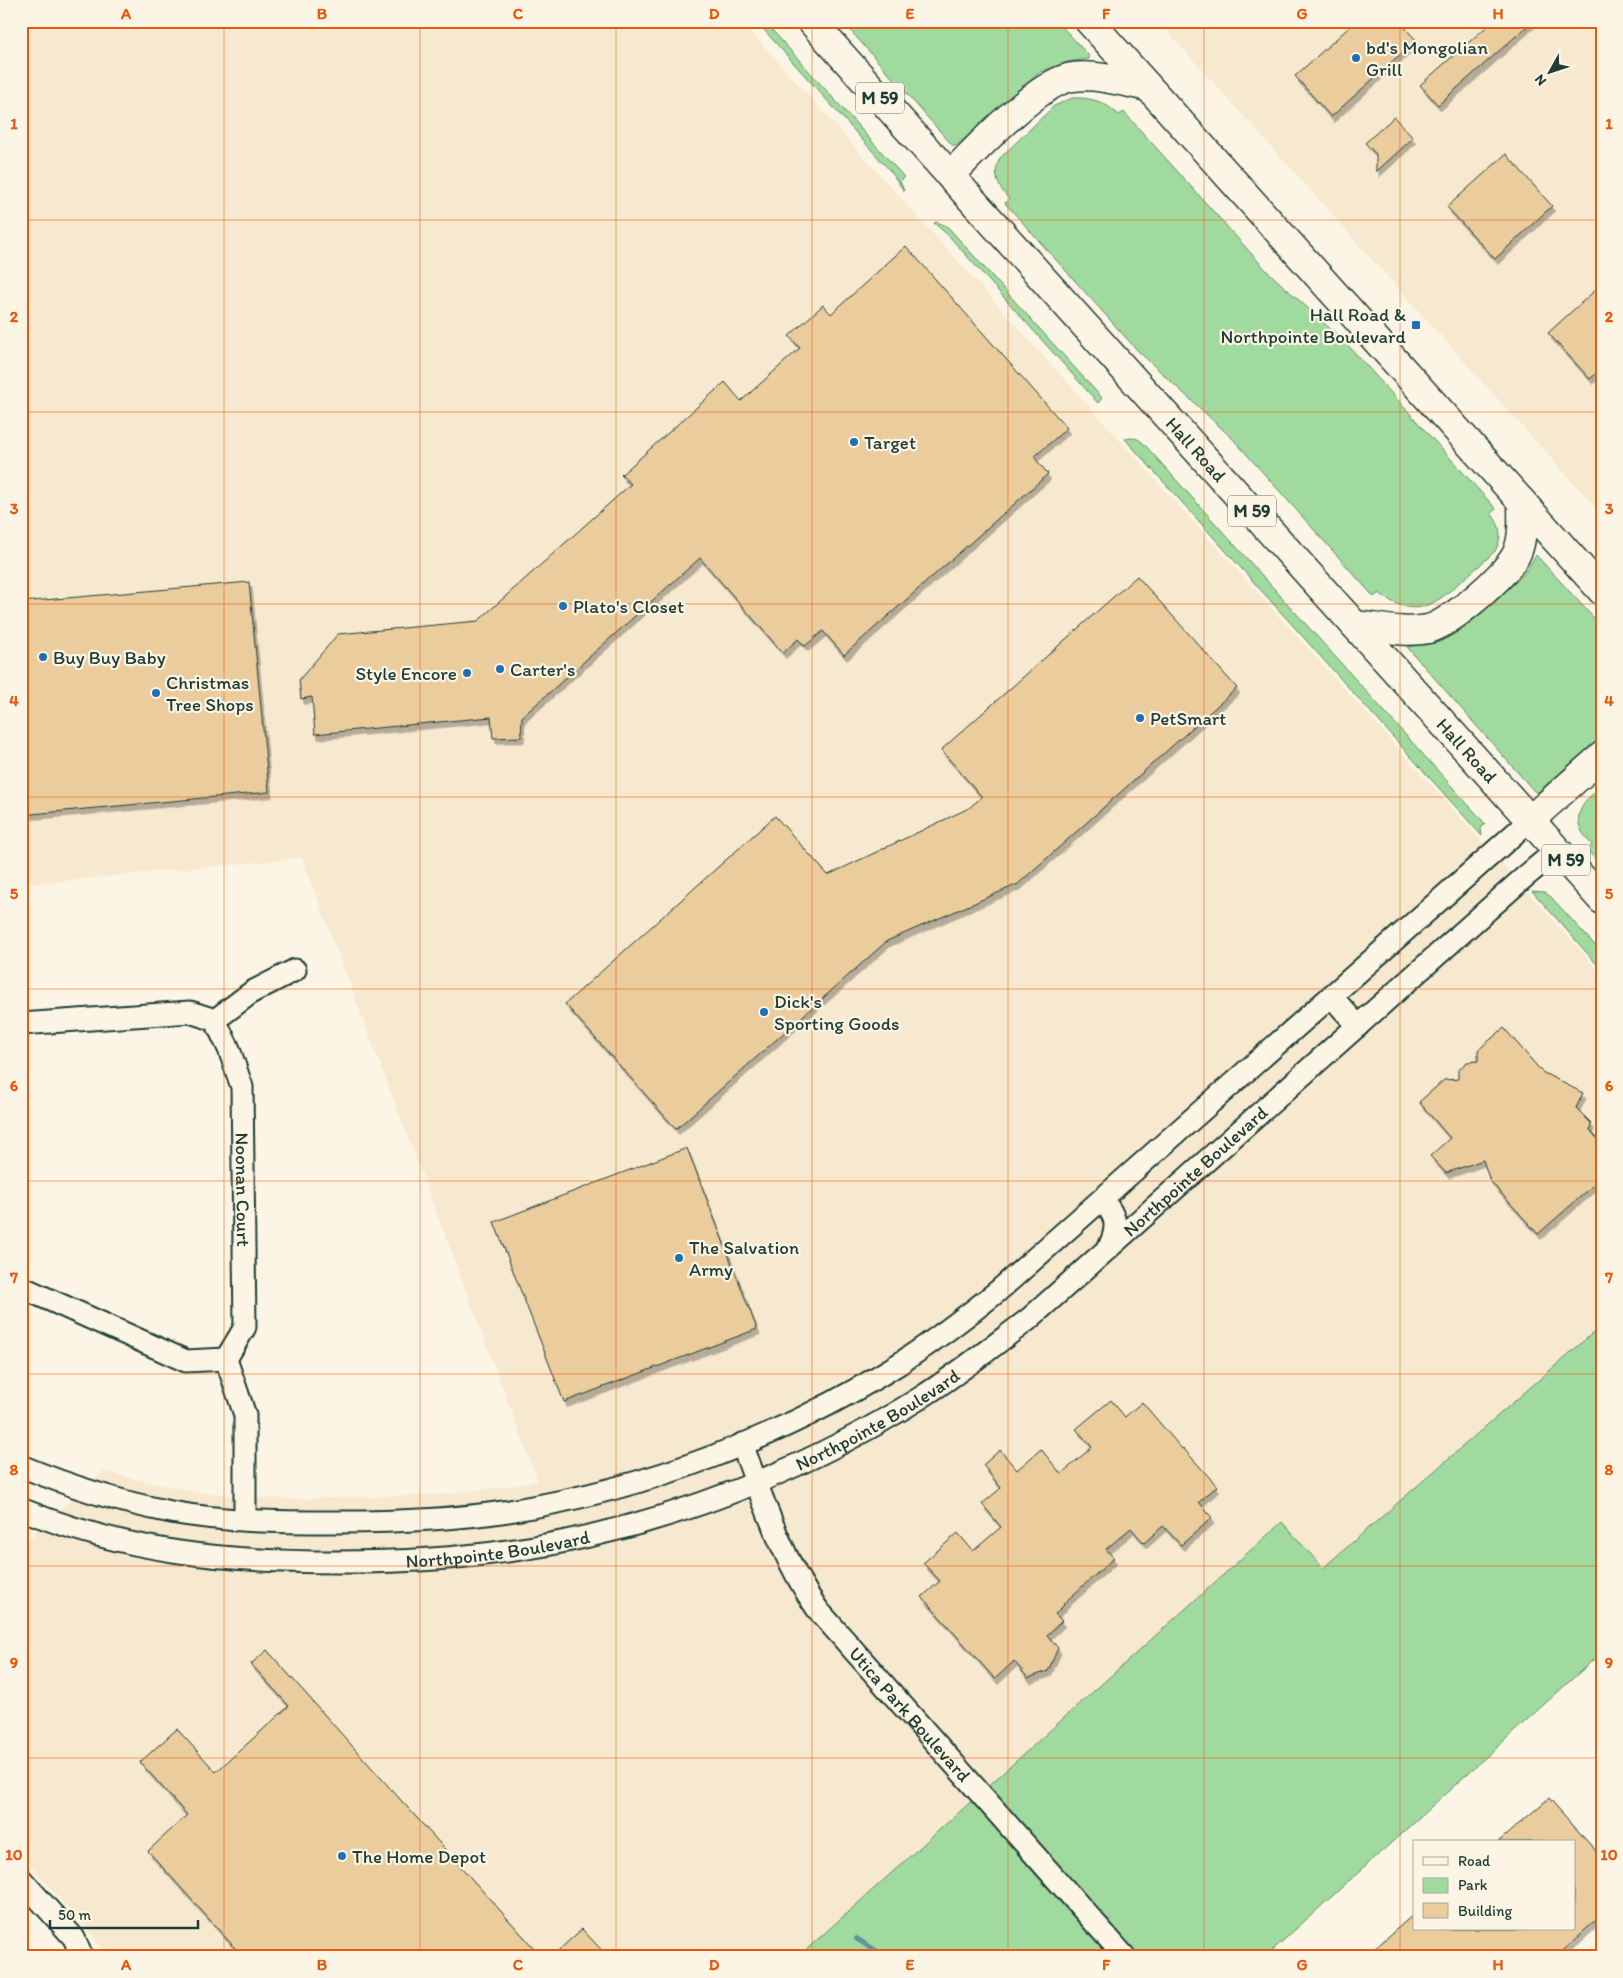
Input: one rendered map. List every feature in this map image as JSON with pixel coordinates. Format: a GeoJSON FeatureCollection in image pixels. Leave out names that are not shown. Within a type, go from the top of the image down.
{"type":"FeatureCollection","features":[{"type":"Feature","properties":{"kind":"highway","name":"Hall Road"},"geometry":{"type":"LineString","coordinates":[[810,21],[1602,900]]}},
{"type":"Feature","properties":{"kind":"highway"},"geometry":{"type":"LineString","coordinates":[[1089,21],[1602,591]]}},
{"type":"Feature","properties":{"kind":"highway"},"geometry":{"type":"LineString","coordinates":[[950,176],[1038,93],[1060,79],[1087,76],[1148,87]]}},
{"type":"Feature","properties":{"kind":"highway"},"geometry":{"type":"LineString","coordinates":[[1355,625],[1414,630],[1429,629],[1454,616],[1509,566],[1516,555],[1521,542],[1523,523],[1522,502]]}},
{"type":"Feature","properties":{"kind":"highway"},"geometry":{"type":"LineString","coordinates":[[1530,820],[1602,756]]}},
{"type":"Feature","properties":{"kind":"street","name":"Northpointe Boulevard"},"geometry":{"type":"LineString","coordinates":[[21,1466],[75,1486],[172,1512],[245,1520],[371,1522],[444,1518],[508,1511],[573,1498],[636,1482],[742,1444],[819,1409],[873,1379],[923,1348],[998,1291],[1530,820]]}},
{"type":"Feature","properties":{"kind":"street","name":"Northpointe Boulevard"},"geometry":{"type":"LineString","coordinates":[[21,1509],[75,1529],[124,1542],[205,1557],[285,1562],[410,1561],[470,1556],[546,1544],[604,1532],[682,1509],[756,1482],[848,1439],[921,1397],[974,1361],[1028,1319],[1557,850]]}},
{"type":"Feature","properties":{"kind":"street"},"geometry":{"type":"LineString","coordinates":[[21,1024],[190,1012],[215,1020],[252,992],[296,970]]}},
{"type":"Feature","properties":{"kind":"street"},"geometry":{"type":"LineString","coordinates":[[1331,996],[1358,1026]]}},
{"type":"Feature","properties":{"kind":"street","name":"Noonan Court"},"geometry":{"type":"LineString","coordinates":[[215,1020],[229,1049],[242,1087],[245,1327],[226,1359]]}},
{"type":"Feature","properties":{"kind":"street"},"geometry":{"type":"LineString","coordinates":[[1102,1199],[1110,1208],[1116,1226],[1110,1245]]}},
{"type":"Feature","properties":{"kind":"street"},"geometry":{"type":"LineString","coordinates":[[21,1287],[186,1360],[226,1359],[245,1415],[245,1520]]}},
{"type":"Feature","properties":{"kind":"street","name":"Utica Park Boulevard"},"geometry":{"type":"LineString","coordinates":[[742,1444],[788,1560],[806,1593],[818,1610],[1125,1957]]}},
{"type":"Feature","properties":{"kind":"street"},"geometry":{"type":"LineString","coordinates":[[21,1879],[74,1938],[82,1957]]}},
{"type":"Feature","properties":{"kind":"shaded area"},"geometry":{"type":"Polygon","coordinates":[[[21,21],[741,21],[1602,974],[1602,1325],[1323,1568],[1282,1522],[801,1957],[110,1957],[21,1854],[21,1546],[103,1471],[199,1492],[294,1499],[431,1495],[538,1481],[302,858],[21,885],[21,21]]]}},
{"type":"Feature","properties":{"kind":"shaded area"},"geometry":{"type":"Polygon","coordinates":[[[1158,21],[1602,21],[1602,515],[1368,255],[1158,21]]]}},
{"type":"Feature","properties":{"kind":"green space"},"geometry":{"type":"Polygon","coordinates":[[[756,21],[764,21],[904,177],[900,181],[904,191],[892,173],[756,21]]]}},
{"type":"Feature","properties":{"kind":"green space"},"geometry":{"type":"Polygon","coordinates":[[[842,21],[1057,21],[1089,56],[1089,59],[1067,62],[1040,72],[956,146],[953,146],[842,21]]]}},
{"type":"Feature","properties":{"kind":"green space"},"geometry":{"type":"Polygon","coordinates":[[[1072,98],[1086,98],[1098,101],[1119,115],[1124,112],[1266,270],[1346,343],[1496,509],[1491,513],[1499,527],[1498,546],[1478,567],[1450,591],[1431,604],[1412,608],[1391,601],[1379,593],[1374,597],[1233,439],[1137,350],[1005,203],[1009,199],[999,185],[996,175],[1000,158],[1054,106],[1072,98]]]}},
{"type":"Feature","properties":{"kind":"green space"},"geometry":{"type":"Polygon","coordinates":[[[937,222],[947,226],[1102,398],[1098,403],[949,236],[934,223],[937,222]]]}},
{"type":"Feature","properties":{"kind":"green space"},"geometry":{"type":"Polygon","coordinates":[[[1125,439],[1138,439],[1143,443],[1482,820],[1485,824],[1481,828],[1482,836],[1125,439]]]}},
{"type":"Feature","properties":{"kind":"green space"},"geometry":{"type":"Polygon","coordinates":[[[1536,555],[1602,627],[1602,736],[1537,793],[1407,647],[1440,642],[1463,629],[1525,573],[1536,555]]]}},
{"type":"Feature","properties":{"kind":"green space"},"geometry":{"type":"Polygon","coordinates":[[[1602,785],[1602,866],[1587,850],[1592,845],[1580,828],[1579,813],[1582,806],[1602,785]]]}},
{"type":"Feature","properties":{"kind":"green space"},"geometry":{"type":"Polygon","coordinates":[[[1532,891],[1544,892],[1551,897],[1602,953],[1602,970],[1532,891]]]}},
{"type":"Feature","properties":{"kind":"green space"},"geometry":{"type":"Polygon","coordinates":[[[1602,1325],[1602,1652],[1265,1957],[798,1957],[1282,1522],[1323,1568],[1602,1325]]]}},
{"type":"Feature","properties":{"kind":"building","name":"bd's Mongolian Grill"},"geometry":{"type":"Polygon","coordinates":[[[1356,21],[1399,21],[1416,40],[1331,117],[1295,76],[1356,21]]]}},
{"type":"Feature","properties":{"kind":"building"},"geometry":{"type":"Polygon","coordinates":[[[1493,21],[1533,21],[1438,105],[1420,85],[1493,21]]]}},
{"type":"Feature","properties":{"kind":"building"},"geometry":{"type":"Polygon","coordinates":[[[1394,117],[1413,138],[1376,172],[1376,154],[1365,143],[1394,117]]]}},
{"type":"Feature","properties":{"kind":"building"},"geometry":{"type":"Polygon","coordinates":[[[1506,154],[1552,206],[1495,259],[1447,207],[1506,154]]]}},
{"type":"Feature","properties":{"kind":"building","name":"Target"},"geometry":{"type":"Polygon","coordinates":[[[906,246],[1067,428],[1034,457],[1048,474],[844,655],[823,631],[805,646],[798,639],[783,653],[700,558],[522,717],[521,737],[493,738],[491,717],[315,734],[312,697],[301,699],[299,680],[338,634],[478,621],[631,484],[621,475],[725,382],[741,401],[800,348],[789,336],[823,305],[831,314],[906,246]]]}},
{"type":"Feature","properties":{"kind":"building"},"geometry":{"type":"Polygon","coordinates":[[[1602,284],[1602,368],[1590,379],[1548,333],[1602,284]]]}},
{"type":"Feature","properties":{"kind":"building"},"geometry":{"type":"Polygon","coordinates":[[[1137,576],[1237,688],[1018,884],[887,941],[676,1129],[565,1004],[775,816],[828,875],[969,808],[982,797],[941,750],[1137,576]]]}},
{"type":"Feature","properties":{"kind":"building"},"geometry":{"type":"Polygon","coordinates":[[[249,582],[269,792],[21,815],[21,602],[249,582]]]}},
{"type":"Feature","properties":{"kind":"building"},"geometry":{"type":"Polygon","coordinates":[[[1504,1028],[1542,1072],[1583,1093],[1576,1108],[1591,1123],[1590,1130],[1602,1144],[1602,1178],[1538,1234],[1490,1181],[1483,1160],[1446,1173],[1430,1156],[1450,1138],[1419,1102],[1444,1080],[1458,1079],[1458,1070],[1467,1062],[1478,1061],[1478,1050],[1504,1028]]]}},
{"type":"Feature","properties":{"kind":"building"},"geometry":{"type":"Polygon","coordinates":[[[687,1148],[757,1329],[564,1402],[494,1222],[687,1148]]]}},
{"type":"Feature","properties":{"kind":"building"},"geometry":{"type":"Polygon","coordinates":[[[1111,1400],[1125,1417],[1142,1402],[1217,1486],[1199,1502],[1212,1518],[1181,1545],[1163,1526],[1144,1543],[1131,1528],[1106,1549],[1114,1558],[1063,1604],[1055,1614],[1062,1621],[1047,1635],[1058,1648],[1048,1671],[1028,1678],[1014,1661],[995,1679],[922,1597],[940,1581],[923,1563],[958,1533],[973,1551],[1001,1527],[982,1504],[1001,1488],[983,1465],[1000,1450],[1017,1470],[1041,1449],[1061,1474],[1092,1447],[1076,1429],[1111,1400]]]}},
{"type":"Feature","properties":{"kind":"building","name":"The Home Depot"},"geometry":{"type":"Polygon","coordinates":[[[267,1650],[542,1957],[243,1957],[148,1851],[187,1815],[140,1762],[177,1729],[216,1772],[289,1706],[251,1664],[267,1650]]]}},
{"type":"Feature","properties":{"kind":"building"},"geometry":{"type":"Polygon","coordinates":[[[1549,1798],[1602,1858],[1602,1915],[1555,1957],[1365,1957],[1413,1915],[1413,1930],[1576,1930],[1576,1840],[1500,1840],[1549,1798]]]}},
{"type":"Feature","properties":{"kind":"building"},"geometry":{"type":"Polygon","coordinates":[[[582,1929],[608,1957],[551,1957],[582,1929]]]}},
{"type":"Feature","properties":{"kind":"waterway"},"geometry":{"type":"LineString","coordinates":[[857,1939],[886,1957]]}},
{"type":"Feature","properties":{"kind":"place","name":"bd's Mongolian Grill"},"geometry":{"type":"Point","coordinates":[1356,58]}},
{"type":"Feature","properties":{"kind":"place","name":"Hall Road & Northpointe Boulevard"},"geometry":{"type":"Point","coordinates":[1416,325]}},
{"type":"Feature","properties":{"kind":"place","name":"Target"},"geometry":{"type":"Point","coordinates":[854,442]}},
{"type":"Feature","properties":{"kind":"place","name":"Plato's Closet"},"geometry":{"type":"Point","coordinates":[563,606]}},
{"type":"Feature","properties":{"kind":"place","name":"Buy Buy Baby"},"geometry":{"type":"Point","coordinates":[43,657]}},
{"type":"Feature","properties":{"kind":"place","name":"Carter's"},"geometry":{"type":"Point","coordinates":[500,669]}},
{"type":"Feature","properties":{"kind":"place","name":"Style Encore"},"geometry":{"type":"Point","coordinates":[467,673]}},
{"type":"Feature","properties":{"kind":"place","name":"Christmas Tree Shops"},"geometry":{"type":"Point","coordinates":[156,693]}},
{"type":"Feature","properties":{"kind":"place","name":"PetSmart"},"geometry":{"type":"Point","coordinates":[1140,718]}},
{"type":"Feature","properties":{"kind":"place","name":"Dick's Sporting Goods"},"geometry":{"type":"Point","coordinates":[764,1012]}},
{"type":"Feature","properties":{"kind":"place","name":"The Salvation Army"},"geometry":{"type":"Point","coordinates":[679,1258]}},
{"type":"Feature","properties":{"kind":"place","name":"The Home Depot"},"geometry":{"type":"Point","coordinates":[342,1856]}}]}
